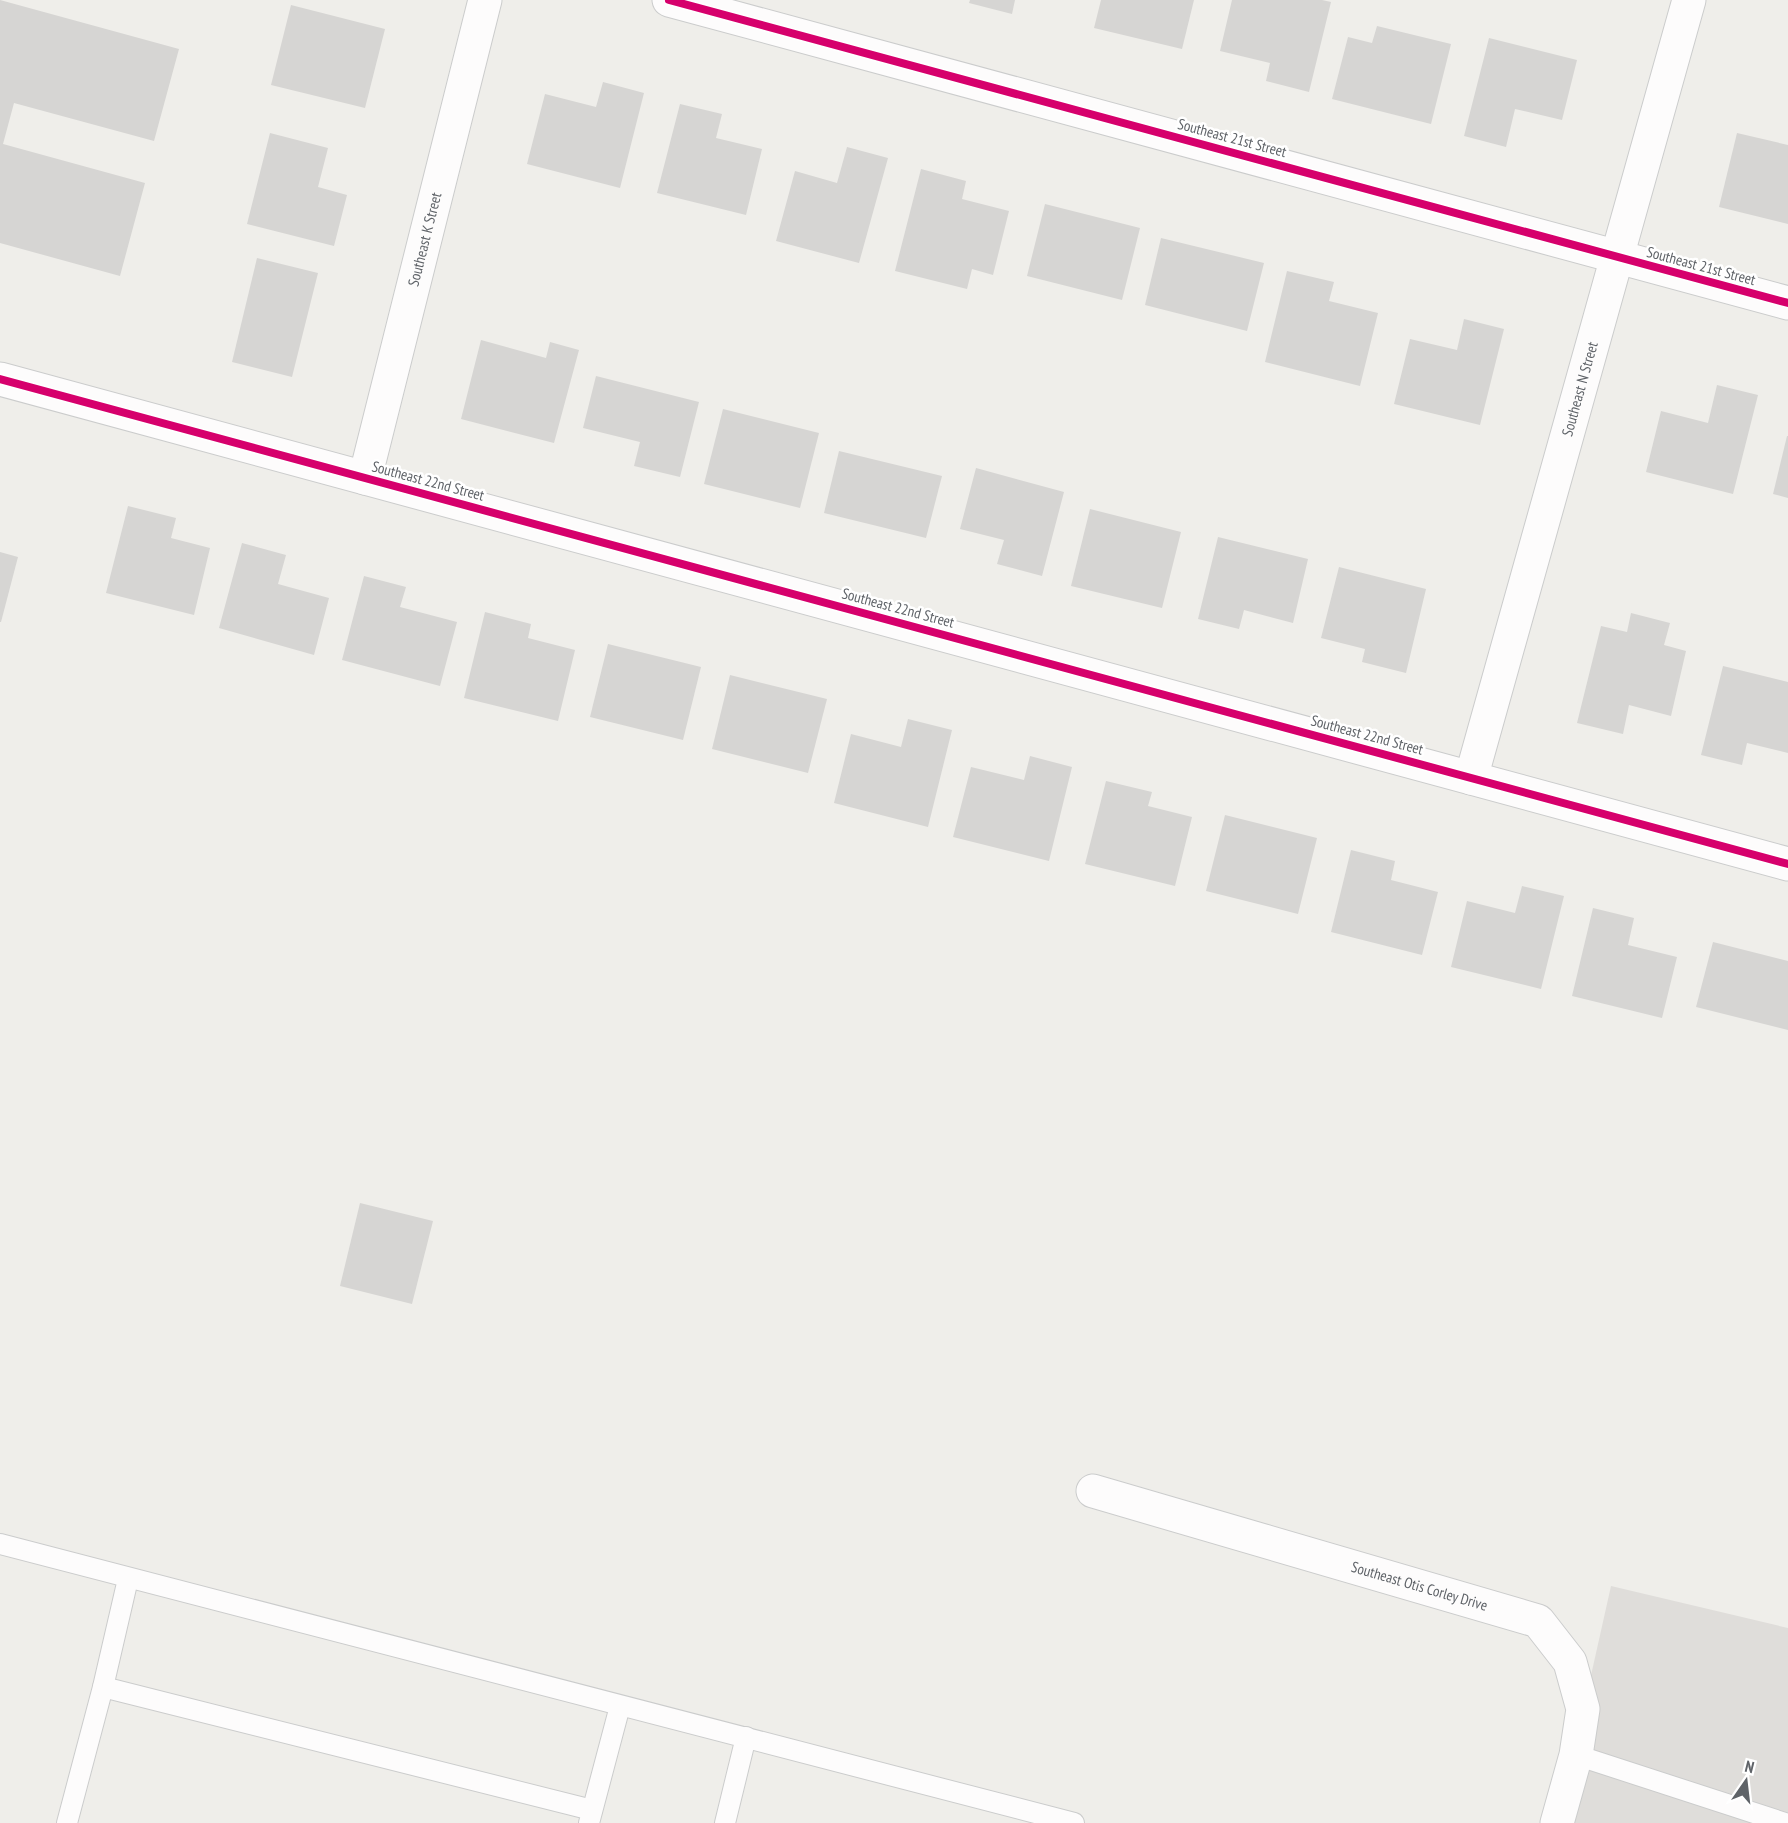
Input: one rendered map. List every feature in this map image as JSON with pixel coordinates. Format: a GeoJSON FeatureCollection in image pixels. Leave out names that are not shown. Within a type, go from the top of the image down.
{"type":"FeatureCollection","features":[{"type":"Feature","properties":{"kind":"street","name":"Southeast K Street"},"geometry":{"type":"LineString","coordinates":[[365,478],[485,0]]}},
{"type":"Feature","properties":{"kind":"street","name":"Southeast 21st Street"},"geometry":{"type":"LineString","coordinates":[[669,0],[1788,303]]}},
{"type":"Feature","properties":{"kind":"street","name":"Southeast N Street"},"geometry":{"type":"LineString","coordinates":[[1471,778],[1689,0]]}},
{"type":"Feature","properties":{"kind":"street","name":"Southeast 22nd Street"},"geometry":{"type":"LineString","coordinates":[[0,379],[1788,864]]}},
{"type":"Feature","properties":{"kind":"street","name":"Southeast Otis Corley Drive"},"geometry":{"type":"LineString","coordinates":[[1094,1491],[1538,1621],[1570,1662],[1583,1709],[1576,1755],[1557,1823]]}},
{"type":"Feature","properties":{"kind":"lane"},"geometry":{"type":"LineString","coordinates":[[0,1544],[1074,1823]]}},
{"type":"Feature","properties":{"kind":"lane"},"geometry":{"type":"LineString","coordinates":[[67,1823],[103,1687],[128,1579]]}},
{"type":"Feature","properties":{"kind":"lane"},"geometry":{"type":"LineString","coordinates":[[103,1687],[591,1816],[620,1706]]}},
{"type":"Feature","properties":{"kind":"lane"},"geometry":{"type":"LineString","coordinates":[[725,1823],[746,1737]]}},
{"type":"Feature","properties":{"kind":"lane"},"geometry":{"type":"LineString","coordinates":[[1576,1755],[1785,1823]]}},
{"type":"Feature","properties":{"kind":"shaded area"},"geometry":{"type":"Polygon","coordinates":[[[1611,1586],[1788,1628],[1788,1823],[1558,1823],[1611,1586]]]}},
{"type":"Feature","properties":{"kind":"building"},"geometry":{"type":"Polygon","coordinates":[[[0,0],[179,49],[154,141],[14,103],[3,144],[145,183],[120,276],[0,243],[0,0]]]}},
{"type":"Feature","properties":{"kind":"building"},"geometry":{"type":"Polygon","coordinates":[[[970,0],[1015,0],[1012,14],[969,3],[970,0]]]}},
{"type":"Feature","properties":{"kind":"building"},"geometry":{"type":"Polygon","coordinates":[[[1101,0],[1194,0],[1182,49],[1094,28],[1101,0]]]}},
{"type":"Feature","properties":{"kind":"building"},"geometry":{"type":"Polygon","coordinates":[[[1232,0],[1322,0],[1331,2],[1309,92],[1266,81],[1270,63],[1220,51],[1232,0]]]}},
{"type":"Feature","properties":{"kind":"building"},"geometry":{"type":"Polygon","coordinates":[[[291,5],[385,29],[365,108],[271,85],[291,5]]]}},
{"type":"Feature","properties":{"kind":"building"},"geometry":{"type":"Polygon","coordinates":[[[1377,26],[1451,44],[1431,124],[1332,99],[1348,37],[1372,43],[1377,26]]]}},
{"type":"Feature","properties":{"kind":"building"},"geometry":{"type":"Polygon","coordinates":[[[1489,38],[1577,60],[1562,120],[1515,109],[1506,147],[1464,136],[1489,38]]]}},
{"type":"Feature","properties":{"kind":"building"},"geometry":{"type":"Polygon","coordinates":[[[603,82],[644,93],[620,188],[527,164],[545,94],[596,107],[603,82]]]}},
{"type":"Feature","properties":{"kind":"building"},"geometry":{"type":"Polygon","coordinates":[[[680,104],[722,114],[716,138],[762,149],[746,215],[657,193],[680,104]]]}},
{"type":"Feature","properties":{"kind":"building"},"geometry":{"type":"Polygon","coordinates":[[[270,133],[328,148],[318,187],[347,195],[334,246],[247,224],[270,133]]]}},
{"type":"Feature","properties":{"kind":"building"},"geometry":{"type":"Polygon","coordinates":[[[1737,133],[1788,145],[1788,224],[1719,207],[1737,133]]]}},
{"type":"Feature","properties":{"kind":"building"},"geometry":{"type":"Polygon","coordinates":[[[847,147],[888,158],[859,263],[776,241],[795,171],[837,183],[847,147]]]}},
{"type":"Feature","properties":{"kind":"building"},"geometry":{"type":"Polygon","coordinates":[[[921,169],[966,181],[962,199],[1009,211],[993,275],[972,269],[967,289],[895,271],[921,169]]]}},
{"type":"Feature","properties":{"kind":"building"},"geometry":{"type":"Polygon","coordinates":[[[1045,204],[1140,228],[1122,300],[1027,276],[1045,204]]]}},
{"type":"Feature","properties":{"kind":"building"},"geometry":{"type":"Polygon","coordinates":[[[1161,238],[1264,263],[1247,331],[1145,305],[1161,238]]]}},
{"type":"Feature","properties":{"kind":"building"},"geometry":{"type":"Polygon","coordinates":[[[257,258],[318,273],[292,377],[232,362],[257,258]]]}},
{"type":"Feature","properties":{"kind":"building"},"geometry":{"type":"Polygon","coordinates":[[[1287,271],[1334,282],[1329,301],[1378,313],[1360,386],[1265,362],[1287,271]]]}},
{"type":"Feature","properties":{"kind":"building"},"geometry":{"type":"Polygon","coordinates":[[[1464,319],[1504,329],[1480,425],[1394,404],[1410,339],[1457,350],[1464,319]]]}},
{"type":"Feature","properties":{"kind":"building"},"geometry":{"type":"Polygon","coordinates":[[[481,340],[546,358],[550,342],[579,350],[554,443],[461,419],[481,340]]]}},
{"type":"Feature","properties":{"kind":"building"},"geometry":{"type":"Polygon","coordinates":[[[596,376],[699,402],[680,477],[634,466],[640,442],[583,428],[596,376]]]}},
{"type":"Feature","properties":{"kind":"building"},"geometry":{"type":"Polygon","coordinates":[[[1717,385],[1758,395],[1733,494],[1646,472],[1661,411],[1708,423],[1717,385]]]}},
{"type":"Feature","properties":{"kind":"building"},"geometry":{"type":"Polygon","coordinates":[[[723,409],[819,433],[800,508],[704,484],[723,409]]]}},
{"type":"Feature","properties":{"kind":"building"},"geometry":{"type":"Polygon","coordinates":[[[1788,436],[1788,498],[1773,494],[1788,436]]]}},
{"type":"Feature","properties":{"kind":"building"},"geometry":{"type":"Polygon","coordinates":[[[839,451],[942,476],[926,538],[824,513],[839,451]]]}},
{"type":"Feature","properties":{"kind":"building"},"geometry":{"type":"Polygon","coordinates":[[[976,468],[1064,492],[1042,576],[997,564],[1004,540],[960,529],[976,468]]]}},
{"type":"Feature","properties":{"kind":"building"},"geometry":{"type":"Polygon","coordinates":[[[128,506],[176,518],[171,538],[210,548],[194,615],[106,593],[128,506]]]}},
{"type":"Feature","properties":{"kind":"building"},"geometry":{"type":"Polygon","coordinates":[[[1090,509],[1181,532],[1162,608],[1071,586],[1090,509]]]}},
{"type":"Feature","properties":{"kind":"building"},"geometry":{"type":"Polygon","coordinates":[[[1218,537],[1308,559],[1293,623],[1244,610],[1239,629],[1198,619],[1218,537]]]}},
{"type":"Feature","properties":{"kind":"building"},"geometry":{"type":"Polygon","coordinates":[[[242,543],[286,555],[278,584],[329,598],[314,655],[219,628],[242,543]]]}},
{"type":"Feature","properties":{"kind":"building"},"geometry":{"type":"Polygon","coordinates":[[[0,552],[18,557],[1,622],[0,622],[0,552]]]}},
{"type":"Feature","properties":{"kind":"building"},"geometry":{"type":"Polygon","coordinates":[[[1339,567],[1426,589],[1406,673],[1362,662],[1365,649],[1321,638],[1339,567]]]}},
{"type":"Feature","properties":{"kind":"building"},"geometry":{"type":"Polygon","coordinates":[[[364,576],[406,587],[400,607],[457,622],[440,686],[342,660],[364,576]]]}},
{"type":"Feature","properties":{"kind":"building"},"geometry":{"type":"Polygon","coordinates":[[[485,612],[531,624],[528,638],[575,650],[558,721],[464,698],[485,612]]]}},
{"type":"Feature","properties":{"kind":"building"},"geometry":{"type":"Polygon","coordinates":[[[1631,613],[1670,623],[1664,645],[1686,651],[1671,716],[1629,705],[1623,734],[1577,723],[1601,626],[1627,632],[1631,613]]]}},
{"type":"Feature","properties":{"kind":"building"},"geometry":{"type":"Polygon","coordinates":[[[608,644],[701,667],[683,740],[590,717],[608,644]]]}},
{"type":"Feature","properties":{"kind":"building"},"geometry":{"type":"Polygon","coordinates":[[[1723,666],[1788,682],[1788,753],[1747,743],[1742,765],[1701,755],[1723,666]]]}},
{"type":"Feature","properties":{"kind":"building"},"geometry":{"type":"Polygon","coordinates":[[[730,675],[827,699],[808,773],[712,749],[730,675]]]}},
{"type":"Feature","properties":{"kind":"building"},"geometry":{"type":"Polygon","coordinates":[[[908,719],[952,730],[928,827],[834,803],[851,734],[901,747],[908,719]]]}},
{"type":"Feature","properties":{"kind":"building"},"geometry":{"type":"Polygon","coordinates":[[[1030,756],[1072,767],[1049,861],[953,837],[971,767],[1024,780],[1030,756]]]}},
{"type":"Feature","properties":{"kind":"building"},"geometry":{"type":"Polygon","coordinates":[[[1106,781],[1152,792],[1148,806],[1192,817],[1175,886],[1085,864],[1106,781]]]}},
{"type":"Feature","properties":{"kind":"building"},"geometry":{"type":"Polygon","coordinates":[[[1225,815],[1317,838],[1298,914],[1206,891],[1225,815]]]}},
{"type":"Feature","properties":{"kind":"building"},"geometry":{"type":"Polygon","coordinates":[[[1351,850],[1395,861],[1391,880],[1438,892],[1422,955],[1331,932],[1351,850]]]}},
{"type":"Feature","properties":{"kind":"building"},"geometry":{"type":"Polygon","coordinates":[[[1522,886],[1564,896],[1541,989],[1451,967],[1467,901],[1515,913],[1522,886]]]}},
{"type":"Feature","properties":{"kind":"building"},"geometry":{"type":"Polygon","coordinates":[[[1593,908],[1634,918],[1628,945],[1677,957],[1662,1018],[1572,996],[1593,908]]]}},
{"type":"Feature","properties":{"kind":"building"},"geometry":{"type":"Polygon","coordinates":[[[1713,942],[1788,961],[1788,1030],[1696,1007],[1713,942]]]}},
{"type":"Feature","properties":{"kind":"building"},"geometry":{"type":"Polygon","coordinates":[[[360,1203],[433,1221],[412,1304],[340,1286],[360,1203]]]}},
{"type":"Feature","properties":{"kind":"cycle path"},"geometry":{"type":"LineString","coordinates":[[669,0],[1788,303]]}},
{"type":"Feature","properties":{"kind":"cycle path"},"geometry":{"type":"LineString","coordinates":[[0,379],[1788,864]]}}]}
